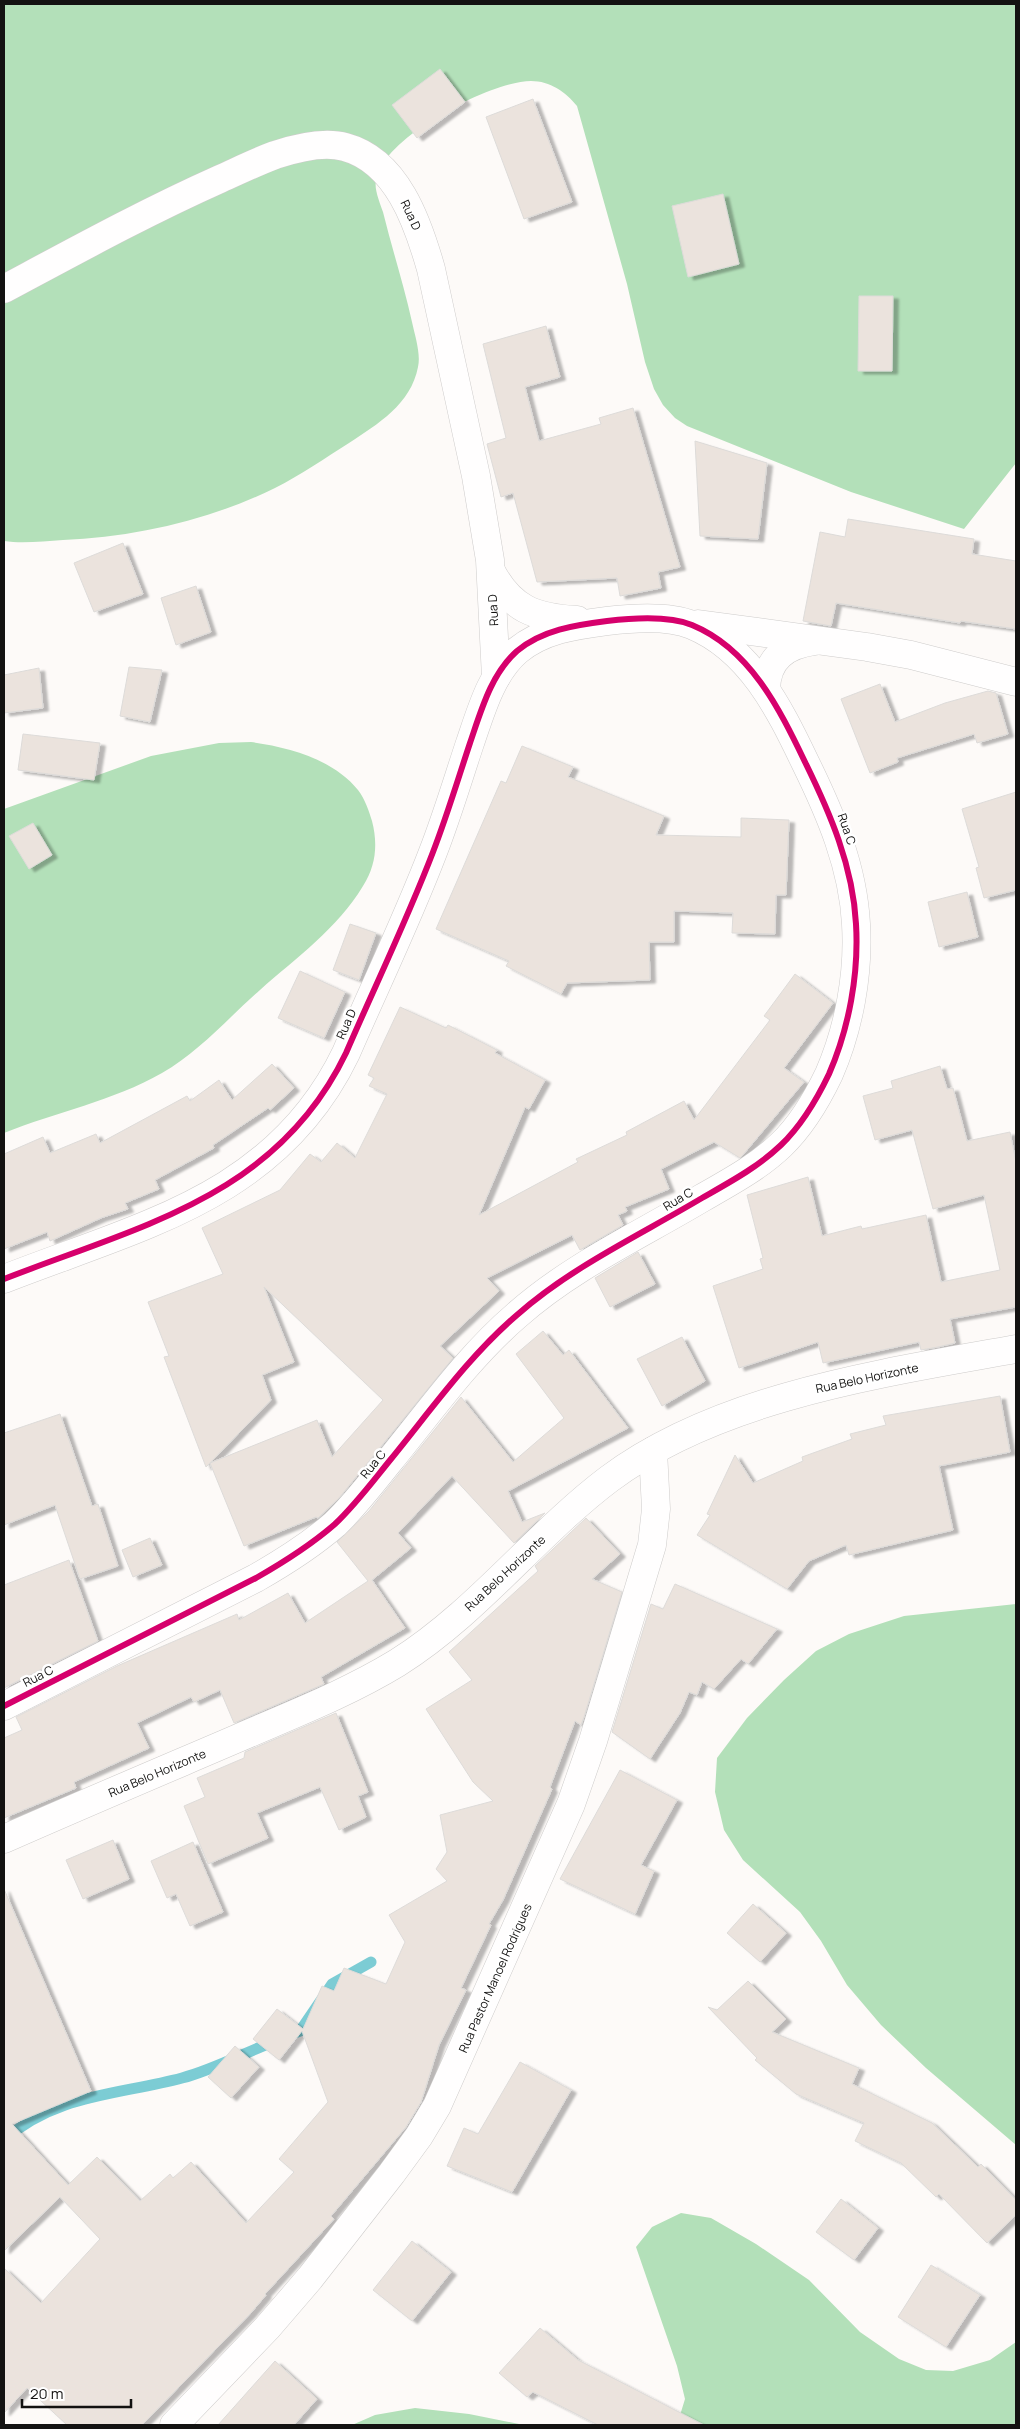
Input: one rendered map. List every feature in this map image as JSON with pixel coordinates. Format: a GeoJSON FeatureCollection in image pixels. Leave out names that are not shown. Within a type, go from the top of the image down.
{"type":"FeatureCollection","features":[{"type":"Feature","properties":{"kind":"street","name":"Rua D"},"geometry":{"type":"LineString","coordinates":[[4,289],[187,194],[275,155],[327,144],[346,147],[365,156],[400,191],[423,240],[431,268],[476,476],[491,571],[496,677]]}},
{"type":"Feature","properties":{"kind":"street"},"geometry":{"type":"LineString","coordinates":[[491,571],[508,597],[530,612],[558,619],[618,620]]}},
{"type":"Feature","properties":{"kind":"street","name":"Rua C"},"geometry":{"type":"LineString","coordinates":[[4,1706],[256,1578],[303,1549],[337,1522],[362,1495],[474,1359],[518,1314],[600,1258],[750,1171],[784,1142],[798,1125],[827,1077],[844,1032],[856,964],[856,920],[848,867],[832,818],[791,734],[766,689],[748,666],[718,639],[688,623],[657,620],[618,620],[567,627],[549,633]]}},
{"type":"Feature","properties":{"kind":"street"},"geometry":{"type":"LineString","coordinates":[[688,623],[827,640],[911,655],[1016,682]]}},
{"type":"Feature","properties":{"kind":"street","name":"Rua D"},"geometry":{"type":"LineString","coordinates":[[4,1279],[163,1219],[207,1198],[268,1156],[312,1110],[335,1076],[346,1053],[430,860],[482,708],[496,677],[517,651],[549,633]]}},
{"type":"Feature","properties":{"kind":"street"},"geometry":{"type":"LineString","coordinates":[[766,689],[770,666],[783,653],[802,644],[827,640]]}},
{"type":"Feature","properties":{"kind":"street","name":"Rua Belo Horizonte"},"geometry":{"type":"LineString","coordinates":[[4,1839],[370,1680],[428,1640],[497,1580],[576,1505],[610,1479],[653,1451],[703,1426],[809,1391],[870,1375],[1016,1349]]}},
{"type":"Feature","properties":{"kind":"street","name":"Rua Pastor Manoel Rodrigues"},"geometry":{"type":"LineString","coordinates":[[174,2425],[268,2328],[310,2278],[420,2136],[437,2106],[571,1804],[593,1741],[652,1545],[656,1509],[653,1451]]}},
{"type":"Feature","properties":{"kind":"green space"},"geometry":{"type":"Polygon","coordinates":[[[4,4],[1016,4],[1016,463],[964,529],[851,492],[687,426],[675,418],[663,405],[654,389],[645,362],[627,284],[577,106],[557,88],[538,81],[531,81],[491,91],[466,101],[440,115],[417,130],[397,147],[382,164],[376,181],[377,192],[405,294],[419,356],[414,380],[408,392],[392,412],[360,436],[294,478],[250,499],[198,518],[145,531],[117,535],[34,542],[4,541],[4,4]]]}},
{"type":"Feature","properties":{"kind":"green space"},"geometry":{"type":"Polygon","coordinates":[[[251,742],[280,747],[309,756],[336,770],[358,790],[370,813],[375,838],[375,855],[371,871],[363,886],[341,916],[316,942],[176,1065],[143,1083],[104,1099],[4,1133],[4,809],[151,756],[219,743],[251,742]]]}},
{"type":"Feature","properties":{"kind":"green space"},"geometry":{"type":"Polygon","coordinates":[[[1016,1604],[1016,2145],[926,2068],[881,2025],[847,1985],[821,1941],[800,1912],[743,1860],[724,1830],[715,1792],[717,1758],[747,1718],[816,1651],[849,1634],[904,1616],[1016,1604]]]}},
{"type":"Feature","properties":{"kind":"green space"},"geometry":{"type":"Polygon","coordinates":[[[681,2213],[711,2218],[756,2244],[809,2280],[860,2332],[899,2359],[926,2370],[953,2371],[990,2360],[1016,2342],[1016,2425],[677,2425],[685,2399],[677,2366],[636,2247],[652,2227],[681,2213]]]}},
{"type":"Feature","properties":{"kind":"green space"},"geometry":{"type":"Polygon","coordinates":[[[415,2408],[469,2414],[524,2425],[352,2425],[375,2415],[415,2408]]]}},
{"type":"Feature","properties":{"kind":"building"},"geometry":{"type":"Polygon","coordinates":[[[440,69],[465,102],[417,138],[392,105],[440,69]]]}},
{"type":"Feature","properties":{"kind":"building"},"geometry":{"type":"Polygon","coordinates":[[[533,99],[572,202],[524,219],[486,117],[533,99]]]}},
{"type":"Feature","properties":{"kind":"building"},"geometry":{"type":"Polygon","coordinates":[[[723,194],[739,264],[688,277],[672,206],[723,194]]]}},
{"type":"Feature","properties":{"kind":"building"},"geometry":{"type":"Polygon","coordinates":[[[859,296],[893,296],[892,371],[858,371],[859,296]]]}},
{"type":"Feature","properties":{"kind":"building"},"geometry":{"type":"Polygon","coordinates":[[[546,326],[560,377],[525,387],[539,441],[601,424],[599,418],[633,408],[680,567],[658,572],[661,588],[620,596],[617,578],[537,582],[513,493],[501,497],[487,444],[506,438],[483,344],[546,326]]]}},
{"type":"Feature","properties":{"kind":"building"},"geometry":{"type":"Polygon","coordinates":[[[695,441],[767,463],[758,539],[700,536],[695,441]]]}},
{"type":"Feature","properties":{"kind":"building"},"geometry":{"type":"Polygon","coordinates":[[[848,519],[974,539],[972,554],[1016,561],[1016,629],[961,621],[960,623],[836,603],[831,626],[803,621],[820,532],[845,537],[848,519]]]}},
{"type":"Feature","properties":{"kind":"building"},"geometry":{"type":"Polygon","coordinates":[[[123,543],[143,594],[94,612],[74,563],[123,543]]]}},
{"type":"Feature","properties":{"kind":"building"},"geometry":{"type":"Polygon","coordinates":[[[196,586],[211,632],[176,645],[161,598],[196,586]]]}},
{"type":"Feature","properties":{"kind":"building"},"geometry":{"type":"Polygon","coordinates":[[[129,667],[162,670],[150,722],[120,716],[129,667]]]}},
{"type":"Feature","properties":{"kind":"building"},"geometry":{"type":"Polygon","coordinates":[[[39,668],[43,708],[4,713],[4,675],[39,668]]]}},
{"type":"Feature","properties":{"kind":"building"},"geometry":{"type":"Polygon","coordinates":[[[880,684],[895,722],[945,703],[988,691],[996,693],[1008,734],[977,743],[974,734],[897,758],[898,762],[870,773],[841,699],[880,684]]]}},
{"type":"Feature","properties":{"kind":"building"},"geometry":{"type":"Polygon","coordinates":[[[23,734],[100,743],[94,780],[18,770],[23,734]]]}},
{"type":"Feature","properties":{"kind":"building"},"geometry":{"type":"Polygon","coordinates":[[[522,746],[573,767],[568,777],[664,816],[656,835],[741,837],[741,818],[789,820],[786,895],[776,895],[775,934],[732,933],[733,913],[674,911],[674,942],[649,942],[650,980],[567,983],[561,994],[506,966],[509,961],[436,929],[501,781],[506,783],[522,746]]]}},
{"type":"Feature","properties":{"kind":"building"},"geometry":{"type":"Polygon","coordinates":[[[1016,792],[1016,890],[984,898],[976,868],[979,867],[962,809],[1016,792]]]}},
{"type":"Feature","properties":{"kind":"building"},"geometry":{"type":"Polygon","coordinates":[[[33,823],[52,855],[29,869],[9,836],[33,823]]]}},
{"type":"Feature","properties":{"kind":"building"},"geometry":{"type":"Polygon","coordinates":[[[967,892],[978,937],[939,947],[928,902],[967,892]]]}},
{"type":"Feature","properties":{"kind":"building"},"geometry":{"type":"Polygon","coordinates":[[[350,924],[376,933],[359,980],[333,970],[350,924]]]}},
{"type":"Feature","properties":{"kind":"building"},"geometry":{"type":"Polygon","coordinates":[[[300,971],[345,992],[324,1038],[278,1018],[300,971]]]}},
{"type":"Feature","properties":{"kind":"building"},"geometry":{"type":"Polygon","coordinates":[[[795,974],[833,1003],[784,1068],[804,1082],[742,1156],[740,1158],[714,1142],[661,1169],[669,1189],[625,1207],[627,1211],[618,1215],[623,1225],[580,1250],[572,1235],[487,1278],[499,1291],[440,1346],[453,1358],[339,1498],[318,1518],[316,1517],[244,1546],[210,1463],[317,1420],[332,1457],[383,1400],[264,1287],[294,1362],[262,1375],[271,1400],[206,1467],[164,1357],[169,1356],[148,1302],[223,1274],[202,1228],[280,1190],[310,1154],[321,1162],[337,1143],[355,1158],[387,1094],[369,1086],[374,1078],[368,1075],[400,1007],[446,1028],[448,1025],[497,1050],[495,1053],[545,1080],[529,1109],[525,1107],[479,1215],[578,1162],[576,1159],[627,1135],[626,1132],[684,1101],[694,1120],[770,1020],[764,1016],[795,974]]]}},
{"type":"Feature","properties":{"kind":"building"},"geometry":{"type":"Polygon","coordinates":[[[272,1064],[294,1088],[270,1110],[268,1108],[213,1145],[214,1148],[155,1180],[159,1189],[125,1203],[128,1209],[101,1218],[50,1241],[47,1232],[4,1249],[4,1154],[43,1137],[50,1153],[96,1134],[100,1143],[187,1096],[190,1101],[219,1080],[232,1100],[272,1064]]]}},
{"type":"Feature","properties":{"kind":"building"},"geometry":{"type":"Polygon","coordinates":[[[940,1066],[947,1089],[953,1088],[967,1141],[1010,1132],[1016,1162],[1016,1307],[950,1319],[955,1343],[938,1347],[921,1350],[919,1342],[823,1363],[818,1342],[739,1368],[713,1286],[763,1269],[760,1259],[763,1258],[747,1195],[808,1177],[822,1236],[861,1226],[862,1229],[926,1215],[941,1282],[1000,1270],[984,1195],[933,1209],[912,1130],[875,1140],[863,1096],[893,1088],[891,1081],[940,1066]]]}},
{"type":"Feature","properties":{"kind":"building"},"geometry":{"type":"Polygon","coordinates":[[[638,1252],[655,1284],[610,1307],[595,1278],[638,1252]]]}},
{"type":"Feature","properties":{"kind":"building"},"geometry":{"type":"Polygon","coordinates":[[[543,1331],[563,1355],[569,1350],[628,1428],[508,1491],[522,1522],[545,1513],[514,1543],[452,1476],[398,1533],[411,1548],[372,1580],[405,1628],[321,1677],[324,1684],[234,1723],[220,1690],[194,1702],[191,1697],[137,1723],[149,1748],[74,1782],[76,1788],[4,1818],[4,1738],[22,1730],[16,1717],[117,1666],[237,1614],[239,1620],[288,1593],[305,1623],[368,1581],[337,1542],[369,1511],[461,1397],[513,1462],[564,1418],[516,1354],[543,1331]]]}},
{"type":"Feature","properties":{"kind":"building"},"geometry":{"type":"Polygon","coordinates":[[[682,1337],[705,1381],[662,1406],[637,1359],[682,1337]]]}},
{"type":"Feature","properties":{"kind":"building"},"geometry":{"type":"Polygon","coordinates":[[[1000,1396],[1010,1452],[939,1466],[953,1530],[849,1555],[846,1545],[809,1561],[787,1589],[697,1535],[710,1515],[707,1514],[735,1455],[753,1483],[803,1461],[802,1457],[852,1439],[850,1434],[886,1425],[883,1416],[1000,1396]]]}},
{"type":"Feature","properties":{"kind":"building"},"geometry":{"type":"Polygon","coordinates":[[[60,1414],[92,1506],[98,1504],[118,1566],[80,1579],[55,1505],[4,1525],[4,1433],[60,1414]]]}},
{"type":"Feature","properties":{"kind":"building"},"geometry":{"type":"Polygon","coordinates":[[[586,1518],[620,1554],[592,1579],[622,1592],[581,1725],[575,1721],[550,1787],[552,1789],[503,1900],[489,1924],[491,1925],[461,1988],[466,1990],[439,2045],[421,2102],[406,2127],[331,2216],[334,2219],[265,2294],[250,2314],[142,2425],[67,2425],[27,2388],[4,2413],[4,2268],[41,2303],[100,2239],[60,2197],[4,2251],[4,1889],[91,2091],[12,2124],[68,2185],[97,2157],[140,2201],[170,2174],[173,2178],[191,2162],[246,2223],[294,2172],[279,2159],[328,2102],[302,2031],[279,2060],[253,2039],[277,2009],[303,2029],[322,1986],[334,1991],[344,1968],[386,1984],[405,1942],[389,1915],[447,1881],[436,1869],[447,1852],[440,1815],[493,1801],[473,1782],[426,1709],[472,1680],[449,1652],[538,1571],[535,1566],[586,1518]]]}},
{"type":"Feature","properties":{"kind":"building"},"geometry":{"type":"Polygon","coordinates":[[[150,1538],[162,1565],[133,1577],[122,1550],[150,1538]]]}},
{"type":"Feature","properties":{"kind":"building"},"geometry":{"type":"Polygon","coordinates":[[[69,1560],[98,1641],[4,1688],[4,1585],[69,1560]]]}},
{"type":"Feature","properties":{"kind":"building"},"geometry":{"type":"Polygon","coordinates":[[[675,1584],[777,1629],[748,1664],[741,1659],[714,1689],[702,1682],[697,1695],[689,1692],[680,1713],[650,1759],[612,1732],[651,1604],[663,1609],[675,1584]]]}},
{"type":"Feature","properties":{"kind":"building"},"geometry":{"type":"Polygon","coordinates":[[[336,1713],[368,1792],[358,1796],[366,1817],[339,1830],[320,1787],[257,1813],[268,1838],[208,1864],[184,1806],[205,1797],[197,1778],[244,1758],[245,1752],[336,1713]]]}},
{"type":"Feature","properties":{"kind":"building"},"geometry":{"type":"Polygon","coordinates":[[[620,1770],[677,1800],[641,1865],[654,1871],[635,1914],[560,1879],[620,1770]]]}},
{"type":"Feature","properties":{"kind":"building"},"geometry":{"type":"Polygon","coordinates":[[[113,1840],[129,1879],[83,1899],[66,1860],[113,1840]]]}},
{"type":"Feature","properties":{"kind":"building"},"geometry":{"type":"Polygon","coordinates":[[[193,1842],[223,1912],[190,1926],[176,1894],[167,1898],[151,1861],[193,1842]]]}},
{"type":"Feature","properties":{"kind":"building"},"geometry":{"type":"Polygon","coordinates":[[[753,1904],[786,1933],[760,1962],[727,1933],[753,1904]]]}},
{"type":"Feature","properties":{"kind":"building"},"geometry":{"type":"Polygon","coordinates":[[[748,1981],[786,2019],[772,2032],[859,2068],[852,2084],[932,2123],[978,2167],[981,2164],[1016,2200],[1016,2215],[987,2243],[939,2194],[936,2197],[901,2163],[855,2141],[864,2123],[796,2094],[755,2060],[757,2058],[708,2007],[717,2010],[748,1981]]]}},
{"type":"Feature","properties":{"kind":"building"},"geometry":{"type":"Polygon","coordinates":[[[235,2046],[259,2067],[231,2098],[208,2077],[235,2046]]]}},
{"type":"Feature","properties":{"kind":"building"},"geometry":{"type":"Polygon","coordinates":[[[520,2062],[571,2090],[512,2192],[447,2166],[464,2128],[478,2134],[520,2062]]]}},
{"type":"Feature","properties":{"kind":"building"},"geometry":{"type":"Polygon","coordinates":[[[841,2199],[878,2228],[854,2260],[816,2232],[841,2199]]]}},
{"type":"Feature","properties":{"kind":"building"},"geometry":{"type":"Polygon","coordinates":[[[412,2241],[451,2272],[412,2321],[373,2290],[412,2241]]]}},
{"type":"Feature","properties":{"kind":"building"},"geometry":{"type":"Polygon","coordinates":[[[931,2265],[980,2295],[946,2347],[898,2317],[931,2265]]]}},
{"type":"Feature","properties":{"kind":"building"},"geometry":{"type":"Polygon","coordinates":[[[540,2328],[578,2360],[704,2425],[598,2425],[533,2392],[527,2397],[499,2373],[540,2328]]]}},
{"type":"Feature","properties":{"kind":"building"},"geometry":{"type":"Polygon","coordinates":[[[275,2361],[317,2399],[294,2425],[218,2425],[275,2361]]]}},
{"type":"Feature","properties":{"kind":"waterway"},"geometry":{"type":"LineString","coordinates":[[289,2035],[300,2031],[332,1984],[371,1962]]}},
{"type":"Feature","properties":{"kind":"waterway"},"geometry":{"type":"LineString","coordinates":[[4,2140],[24,2125],[45,2113],[66,2105],[88,2098],[194,2075],[275,2041]]}},
{"type":"Feature","properties":{"kind":"cycle path"},"geometry":{"type":"LineString","coordinates":[[4,1279],[105,1242],[200,1200],[243,1174],[282,1142],[317,1102],[346,1053],[413,903],[448,811],[478,718],[488,694],[500,671],[517,651],[548,633],[571,627],[639,618],[672,620],[692,625],[712,636],[730,649],[760,682],[785,721],[823,801],[839,840],[854,902],[857,943],[856,962],[847,1020],[829,1074],[802,1120],[781,1145],[753,1167],[606,1252],[560,1282],[517,1315],[499,1331],[467,1366],[350,1509],[316,1539],[256,1578],[4,1706]]}}]}
